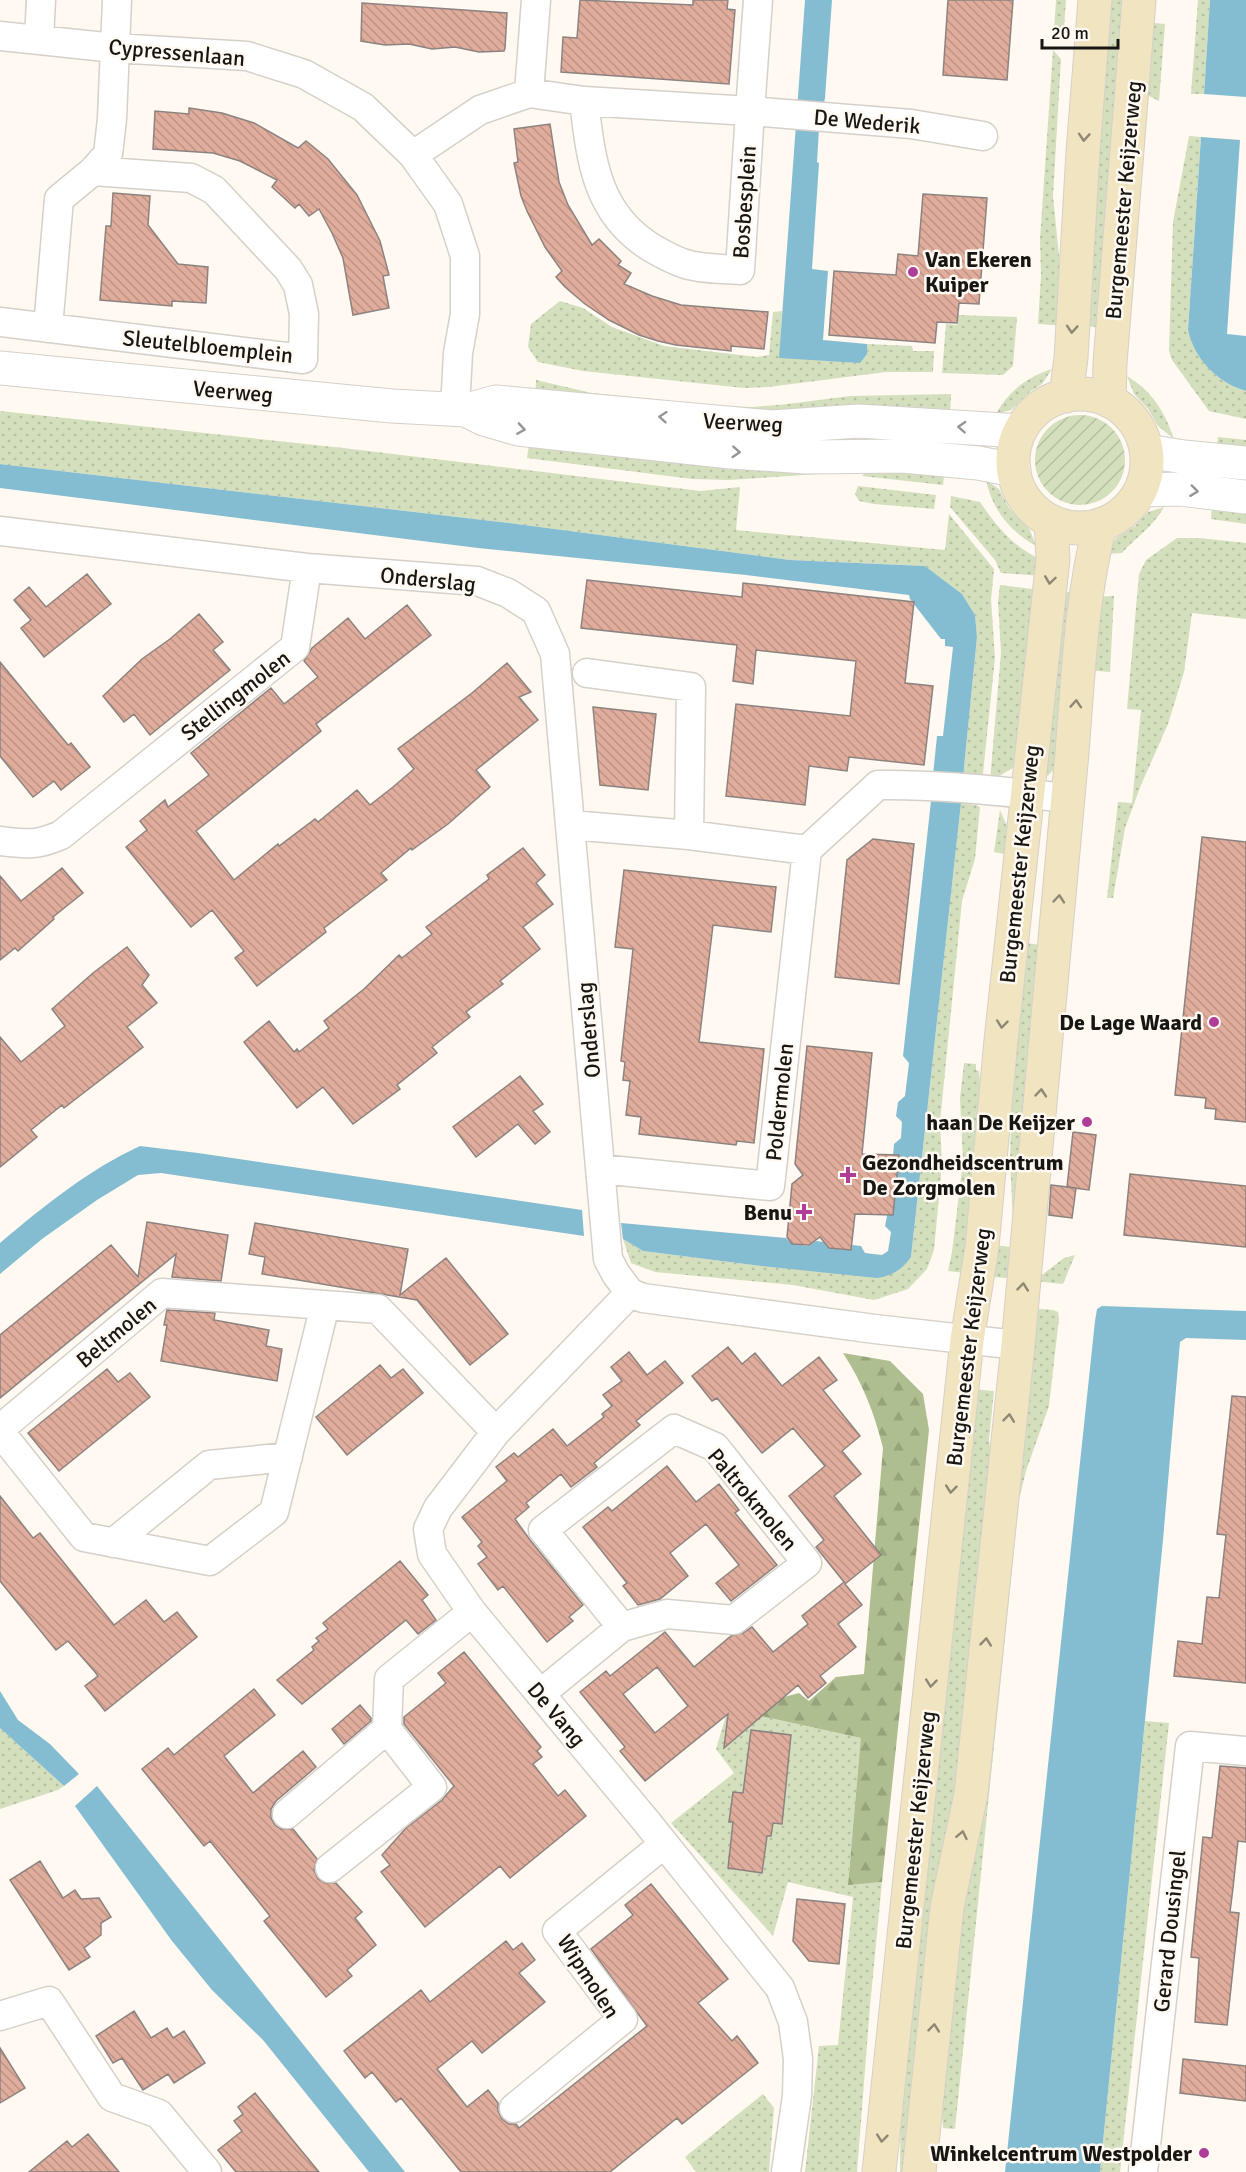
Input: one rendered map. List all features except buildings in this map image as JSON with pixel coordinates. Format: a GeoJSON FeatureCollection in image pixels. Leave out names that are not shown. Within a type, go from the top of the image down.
{"type":"FeatureCollection","features":[{"type":"Feature","properties":{"kind":"main road","name":"Burgemeester Keijzerweg"},"geometry":{"type":"LineString","coordinates":[[1066,396],[1071,358],[1083,152],[1095,0]]}},
{"type":"Feature","properties":{"kind":"main road","name":"Burgemeester Keijzerweg"},"geometry":{"type":"LineString","coordinates":[[1109,401],[1110,363],[1139,0]]}},
{"type":"Feature","properties":{"kind":"main road"},"geometry":{"type":"LineString","coordinates":[[1088,395],[1109,401],[1119,406],[1134,421],[1144,440],[1147,451],[1147,471],[1141,490],[1124,512],[1100,525],[1075,528],[1051,521],[1042,516],[1020,491],[1014,470],[1014,450],[1020,431],[1039,408],[1066,396],[1088,395]]}},
{"type":"Feature","properties":{"kind":"main road","name":"Burgemeester Keijzerweg"},"geometry":{"type":"LineString","coordinates":[[879,2172],[967,1340],[982,1247],[999,1051],[1053,559],[1051,521]]}},
{"type":"Feature","properties":{"kind":"main road","name":"Burgemeester Keijzerweg"},"geometry":{"type":"LineString","coordinates":[[920,2172],[947,1907],[971,1794],[1018,1345],[1087,587],[1100,525]]}},
{"type":"Feature","properties":{"kind":"street"},"geometry":{"type":"LineString","coordinates":[[39,40],[41,0]]}},
{"type":"Feature","properties":{"kind":"street"},"geometry":{"type":"LineString","coordinates":[[0,322],[48,328],[59,199],[93,171],[108,154],[112,119],[117,0]]}},
{"type":"Feature","properties":{"kind":"street"},"geometry":{"type":"LineString","coordinates":[[529,93],[536,0]]}},
{"type":"Feature","properties":{"kind":"street"},"geometry":{"type":"LineString","coordinates":[[413,155],[480,110],[529,93],[584,101],[750,111],[758,0]]}},
{"type":"Feature","properties":{"kind":"street","name":"Cypressenlaan"},"geometry":{"type":"LineString","coordinates":[[0,36],[115,48],[247,56],[304,74],[363,106],[413,155],[448,204],[465,256],[465,314],[458,353],[461,409]]}},
{"type":"Feature","properties":{"kind":"street","name":"Bosbesplein"},"geometry":{"type":"LineString","coordinates":[[584,101],[590,156],[599,184],[612,211],[634,237],[662,254],[692,266],[740,270],[750,111]]}},
{"type":"Feature","properties":{"kind":"street","name":"De Wederik"},"geometry":{"type":"LineString","coordinates":[[750,111],[911,124],[983,136]]}},
{"type":"Feature","properties":{"kind":"street","name":"Sleutelbloemplein"},"geometry":{"type":"LineString","coordinates":[[48,328],[303,359],[304,314],[298,285],[288,269],[214,190],[191,178],[93,171]]}},
{"type":"Feature","properties":{"kind":"street","name":"Veerweg"},"geometry":{"type":"LineString","coordinates":[[0,368],[392,406],[461,409],[496,402],[772,427],[858,421],[1020,431]]}},
{"type":"Feature","properties":{"kind":"street","name":"Veerweg"},"geometry":{"type":"LineString","coordinates":[[461,409],[484,419],[518,429],[742,453],[806,457],[903,456],[978,463],[1014,470]]}},
{"type":"Feature","properties":{"kind":"street"},"geometry":{"type":"LineString","coordinates":[[1147,451],[1246,463]]}},
{"type":"Feature","properties":{"kind":"street"},"geometry":{"type":"LineString","coordinates":[[1141,490],[1180,489],[1246,497]]}},
{"type":"Feature","properties":{"kind":"street"},"geometry":{"type":"LineString","coordinates":[[0,531],[307,568]]}},
{"type":"Feature","properties":{"kind":"street","name":"Onderslag"},"geometry":{"type":"LineString","coordinates":[[307,568],[477,581],[508,593],[536,611],[555,654],[608,1259],[630,1293]]}},
{"type":"Feature","properties":{"kind":"street","name":"Stellingmolen"},"geometry":{"type":"LineString","coordinates":[[0,841],[42,843],[61,835],[296,647],[307,568]]}},
{"type":"Feature","properties":{"kind":"street"},"geometry":{"type":"LineString","coordinates":[[587,673],[691,687],[689,835]]}},
{"type":"Feature","properties":{"kind":"street"},"geometry":{"type":"LineString","coordinates":[[571,825],[689,835],[807,850],[878,784],[913,784],[1068,798]]}},
{"type":"Feature","properties":{"kind":"street","name":"Poldermolen"},"geometry":{"type":"LineString","coordinates":[[600,1169],[770,1186],[807,850]]}},
{"type":"Feature","properties":{"kind":"street","name":"Beltmolen"},"geometry":{"type":"LineString","coordinates":[[325,1305],[274,1512],[210,1561],[84,1537],[0,1431],[162,1293],[325,1305],[378,1309],[496,1432]]}},
{"type":"Feature","properties":{"kind":"street"},"geometry":{"type":"LineString","coordinates":[[630,1293],[643,1298],[1018,1345]]}},
{"type":"Feature","properties":{"kind":"street","name":"De Vang"},"geometry":{"type":"LineString","coordinates":[[630,1293],[496,1432],[438,1508],[428,1529],[432,1554],[472,1612],[780,1988],[793,2022],[798,2059],[797,2096],[786,2172]]}},
{"type":"Feature","properties":{"kind":"street","name":"Paltrokmolen"},"geometry":{"type":"LineString","coordinates":[[540,1694],[622,1627],[667,1614],[734,1620],[807,1563],[715,1447],[674,1429],[543,1530],[622,1627]]}},
{"type":"Feature","properties":{"kind":"street"},"geometry":{"type":"LineString","coordinates":[[113,1543],[208,1465],[288,1457]]}},
{"type":"Feature","properties":{"kind":"street"},"geometry":{"type":"LineString","coordinates":[[330,1868],[432,1787],[387,1729],[389,1679],[472,1612]]}},
{"type":"Feature","properties":{"kind":"street"},"geometry":{"type":"LineString","coordinates":[[286,1814],[387,1729]]}},
{"type":"Feature","properties":{"kind":"street","name":"Gerard Dousingel"},"geometry":{"type":"LineString","coordinates":[[1143,2172],[1190,1746],[1246,1751]]}},
{"type":"Feature","properties":{"kind":"street","name":"Wipmolen"},"geometry":{"type":"LineString","coordinates":[[514,2108],[623,2019],[557,1931],[664,1844]]}},
{"type":"Feature","properties":{"kind":"street"},"geometry":{"type":"LineString","coordinates":[[0,2016],[49,2001],[112,2097],[159,2114],[207,2172]]}},
{"type":"Feature","properties":{"kind":"green space"},"geometry":{"type":"Polygon","coordinates":[[[1056,0],[1066,0],[1063,40],[1054,30],[1056,0]]]}},
{"type":"Feature","properties":{"kind":"green space"},"geometry":{"type":"Polygon","coordinates":[[[1102,0],[1129,0],[1102,328],[1080,325],[1102,0]]]}},
{"type":"Feature","properties":{"kind":"green space"},"geometry":{"type":"Polygon","coordinates":[[[1198,0],[1210,0],[1204,94],[1191,94],[1198,0]]]}},
{"type":"Feature","properties":{"kind":"green space"},"geometry":{"type":"Polygon","coordinates":[[[1154,23],[1165,24],[1159,101],[1145,94],[1142,39],[1154,23]]]}},
{"type":"Feature","properties":{"kind":"green space"},"geometry":{"type":"Polygon","coordinates":[[[1053,50],[1061,59],[1053,196],[1066,326],[1038,324],[1041,276],[1040,239],[1053,50]]]}},
{"type":"Feature","properties":{"kind":"green space"},"geometry":{"type":"Polygon","coordinates":[[[1189,136],[1201,137],[1188,330],[1196,351],[1209,368],[1226,382],[1246,391],[1246,419],[1209,411],[1172,360],[1169,351],[1173,222],[1189,136]]]}},
{"type":"Feature","properties":{"kind":"green space"},"geometry":{"type":"Polygon","coordinates":[[[560,301],[583,308],[612,327],[664,346],[757,357],[769,355],[773,312],[782,311],[780,358],[867,354],[867,344],[912,346],[913,351],[934,351],[933,372],[886,372],[744,388],[583,371],[538,362],[528,347],[531,324],[560,301]]]}},
{"type":"Feature","properties":{"kind":"green space"},"geometry":{"type":"Polygon","coordinates":[[[958,315],[1017,317],[1013,366],[1003,375],[942,373],[946,324],[957,325],[958,315]]]}},
{"type":"Feature","properties":{"kind":"green space"},"geometry":{"type":"Polygon","coordinates":[[[1052,369],[1042,384],[1011,410],[996,414],[1007,398],[1020,386],[1052,369]]]}},
{"type":"Feature","properties":{"kind":"green space"},"geometry":{"type":"Polygon","coordinates":[[[1127,376],[1144,388],[1157,403],[1174,439],[1158,426],[1148,409],[1134,394],[1127,376]]]}},
{"type":"Feature","properties":{"kind":"green space"},"geometry":{"type":"Polygon","coordinates":[[[536,380],[592,393],[722,406],[753,407],[850,396],[951,394],[950,418],[817,418],[535,399],[536,380]]]}},
{"type":"Feature","properties":{"kind":"green space"},"geometry":{"type":"Polygon","coordinates":[[[0,411],[343,448],[701,491],[740,487],[736,530],[945,550],[949,514],[994,569],[991,600],[995,658],[982,783],[963,778],[977,637],[975,615],[962,594],[925,566],[790,560],[509,523],[0,464],[0,411]]]}},
{"type":"Feature","properties":{"kind":"green space"},"geometry":{"type":"Polygon","coordinates":[[[1080,415],[1097,418],[1112,428],[1122,443],[1125,460],[1122,477],[1112,492],[1097,502],[1080,505],[1063,502],[1048,492],[1038,477],[1035,460],[1038,443],[1048,428],[1063,418],[1080,415]]]}},
{"type":"Feature","properties":{"kind":"green space"},"geometry":{"type":"Polygon","coordinates":[[[1218,437],[1246,440],[1246,456],[1216,453],[1218,437]]]}},
{"type":"Feature","properties":{"kind":"green space"},"geometry":{"type":"Polygon","coordinates":[[[530,438],[831,467],[835,473],[729,480],[692,479],[527,458],[530,438]]]}},
{"type":"Feature","properties":{"kind":"green space"},"geometry":{"type":"Polygon","coordinates":[[[873,465],[945,466],[943,485],[862,476],[873,465]]]}},
{"type":"Feature","properties":{"kind":"green space"},"geometry":{"type":"Polygon","coordinates":[[[986,480],[999,489],[1009,508],[1030,530],[1036,546],[1018,534],[1003,519],[993,501],[986,480]]]}},
{"type":"Feature","properties":{"kind":"green space"},"geometry":{"type":"Polygon","coordinates":[[[858,486],[936,495],[934,509],[859,501],[855,494],[858,486]]]}},
{"type":"Feature","properties":{"kind":"green space"},"geometry":{"type":"Polygon","coordinates":[[[951,496],[980,502],[1008,537],[1024,550],[1044,561],[1042,576],[1001,573],[995,560],[950,507],[951,496]]]}},
{"type":"Feature","properties":{"kind":"green space"},"geometry":{"type":"Polygon","coordinates":[[[1212,502],[1246,505],[1246,524],[1211,519],[1212,502]]]}},
{"type":"Feature","properties":{"kind":"green space"},"geometry":{"type":"Polygon","coordinates":[[[1164,507],[1150,526],[1122,553],[1107,554],[1116,538],[1135,526],[1148,512],[1164,507]]]}},
{"type":"Feature","properties":{"kind":"green space"},"geometry":{"type":"Polygon","coordinates":[[[1177,538],[1246,543],[1246,619],[1192,613],[1184,672],[1168,724],[1125,828],[1113,898],[1107,898],[1118,802],[1132,803],[1141,710],[1127,709],[1139,574],[1146,560],[1177,538]]]}},
{"type":"Feature","properties":{"kind":"green space"},"geometry":{"type":"Polygon","coordinates":[[[1000,585],[1041,590],[1023,752],[1013,768],[990,781],[1001,652],[998,602],[1000,585]]]}},
{"type":"Feature","properties":{"kind":"green space"},"geometry":{"type":"Polygon","coordinates":[[[1056,591],[1078,593],[1061,760],[1049,775],[1043,777],[1056,591]]]}},
{"type":"Feature","properties":{"kind":"green space"},"geometry":{"type":"Polygon","coordinates":[[[1114,596],[1110,672],[1085,670],[1093,597],[1114,596]]]}},
{"type":"Feature","properties":{"kind":"green space"},"geometry":{"type":"Polygon","coordinates":[[[961,803],[980,807],[975,859],[962,901],[940,1122],[942,1164],[934,1250],[927,1269],[908,1289],[874,1300],[793,1285],[655,1272],[631,1263],[623,1239],[643,1251],[761,1266],[911,1257],[961,803]]]}},
{"type":"Feature","properties":{"kind":"green space"},"geometry":{"type":"Polygon","coordinates":[[[1000,810],[1010,833],[1009,855],[994,852],[1000,810]]]}},
{"type":"Feature","properties":{"kind":"green space"},"geometry":{"type":"Polygon","coordinates":[[[1019,942],[1041,945],[1013,1221],[1011,1123],[1002,1093],[1019,942]]]}},
{"type":"Feature","properties":{"kind":"green space"},"geometry":{"type":"Polygon","coordinates":[[[964,1063],[976,1064],[976,1070],[979,1071],[983,1120],[965,1273],[948,1271],[963,1161],[960,1098],[964,1063]]]}},
{"type":"Feature","properties":{"kind":"green space"},"geometry":{"type":"Polygon","coordinates":[[[987,1244],[1018,1248],[1016,1279],[983,1276],[987,1244]]]}},
{"type":"Feature","properties":{"kind":"green space"},"geometry":{"type":"Polygon","coordinates":[[[1075,1255],[1063,1284],[1034,1281],[1064,1258],[1075,1255]]]}},
{"type":"Feature","properties":{"kind":"green space"},"geometry":{"type":"Polygon","coordinates":[[[1030,1308],[1053,1310],[1058,1312],[1059,1318],[1049,1406],[1026,1471],[1019,1500],[955,2129],[943,2128],[938,2068],[1030,1308]]]}},
{"type":"Feature","properties":{"kind":"green space"},"geometry":{"type":"Polygon","coordinates":[[[843,1353],[890,1361],[923,1394],[929,1430],[882,1882],[848,1885],[861,1738],[752,1714],[784,1697],[799,1693],[809,1701],[836,1677],[864,1674],[883,1448],[867,1399],[843,1353]]]}},
{"type":"Feature","properties":{"kind":"green space"},"geometry":{"type":"Polygon","coordinates":[[[971,1389],[994,1391],[989,1440],[994,1478],[909,2172],[900,2172],[901,2061],[971,1389]]]}},
{"type":"Feature","properties":{"kind":"green space"},"geometry":{"type":"Polygon","coordinates":[[[727,1712],[752,1714],[862,1738],[848,1884],[882,1882],[857,2172],[805,2172],[819,2046],[838,2045],[853,1897],[788,1882],[773,1936],[671,1823],[734,1773],[716,1749],[727,1712]]]}},
{"type":"Feature","properties":{"kind":"green space"},"geometry":{"type":"Polygon","coordinates":[[[1145,1721],[1169,1723],[1120,2172],[1100,2172],[1145,1721]]]}},
{"type":"Feature","properties":{"kind":"green space"},"geometry":{"type":"Polygon","coordinates":[[[0,1728],[64,1786],[0,1809],[0,1728]]]}},
{"type":"Feature","properties":{"kind":"green space"},"geometry":{"type":"Polygon","coordinates":[[[763,2094],[774,2108],[769,2172],[696,2172],[685,2157],[763,2094]]]}},
{"type":"Feature","properties":{"kind":"water"},"geometry":{"type":"Polygon","coordinates":[[[805,0],[832,0],[825,98],[819,129],[812,269],[828,271],[823,340],[867,344],[867,354],[860,363],[779,358],[805,0]]]}},
{"type":"Feature","properties":{"kind":"water"},"geometry":{"type":"Polygon","coordinates":[[[1210,0],[1246,0],[1246,97],[1204,94],[1210,0]]]}},
{"type":"Feature","properties":{"kind":"water"},"geometry":{"type":"Polygon","coordinates":[[[1201,137],[1240,140],[1227,334],[1246,336],[1246,391],[1226,382],[1209,368],[1196,351],[1188,330],[1201,137]]]}},
{"type":"Feature","properties":{"kind":"water"},"geometry":{"type":"Polygon","coordinates":[[[0,464],[509,523],[790,560],[925,566],[962,594],[975,615],[977,637],[963,778],[933,775],[937,736],[943,736],[953,647],[945,646],[945,639],[941,639],[909,595],[746,575],[478,548],[0,488],[0,464]]]}},
{"type":"Feature","properties":{"kind":"water"},"geometry":{"type":"Polygon","coordinates":[[[931,801],[961,803],[911,1257],[896,1272],[877,1278],[643,1251],[623,1239],[621,1223],[786,1238],[792,1244],[808,1246],[816,1241],[824,1242],[829,1248],[846,1250],[852,1245],[861,1246],[865,1253],[882,1255],[888,1251],[891,1232],[885,1226],[899,1155],[893,1156],[894,1144],[901,1138],[902,1122],[896,1116],[898,1102],[905,1096],[909,1063],[903,1056],[931,801]]]}},
{"type":"Feature","properties":{"kind":"water"},"geometry":{"type":"Polygon","coordinates":[[[140,1146],[582,1210],[584,1236],[161,1173],[138,1175],[97,1200],[42,1239],[0,1274],[0,1243],[84,1177],[140,1146]]]}},
{"type":"Feature","properties":{"kind":"water"},"geometry":{"type":"Polygon","coordinates":[[[1102,1306],[1246,1311],[1246,1340],[1186,1338],[1180,1342],[1163,1540],[1100,2172],[1005,2172],[1095,1321],[1097,1309],[1102,1306]]]}},
{"type":"Feature","properties":{"kind":"water"},"geometry":{"type":"Polygon","coordinates":[[[0,1691],[18,1720],[50,1744],[79,1774],[64,1786],[0,1728],[0,1691]]]}},
{"type":"Feature","properties":{"kind":"water"},"geometry":{"type":"Polygon","coordinates":[[[97,1786],[405,2172],[369,2172],[263,2040],[212,1990],[172,1941],[75,1806],[97,1786]]]}},
{"type":"Feature","properties":{"kind":"place","name":"Van Ekeren Kuiper"},"geometry":{"type":"Point","coordinates":[913,272]}},
{"type":"Feature","properties":{"kind":"place","name":"De Lage Waard"},"geometry":{"type":"Point","coordinates":[1214,1022]}},
{"type":"Feature","properties":{"kind":"place","name":"haan De Keijzer"},"geometry":{"type":"Point","coordinates":[1087,1122]}},
{"type":"Feature","properties":{"kind":"place","name":"Gezondheidscentrum De Zorgmolen"},"geometry":{"type":"Point","coordinates":[848,1175]}},
{"type":"Feature","properties":{"kind":"place","name":"Benu"},"geometry":{"type":"Point","coordinates":[804,1212]}},
{"type":"Feature","properties":{"kind":"place","name":"Winkelcentrum Westpolder"},"geometry":{"type":"Point","coordinates":[1204,2153]}}]}
